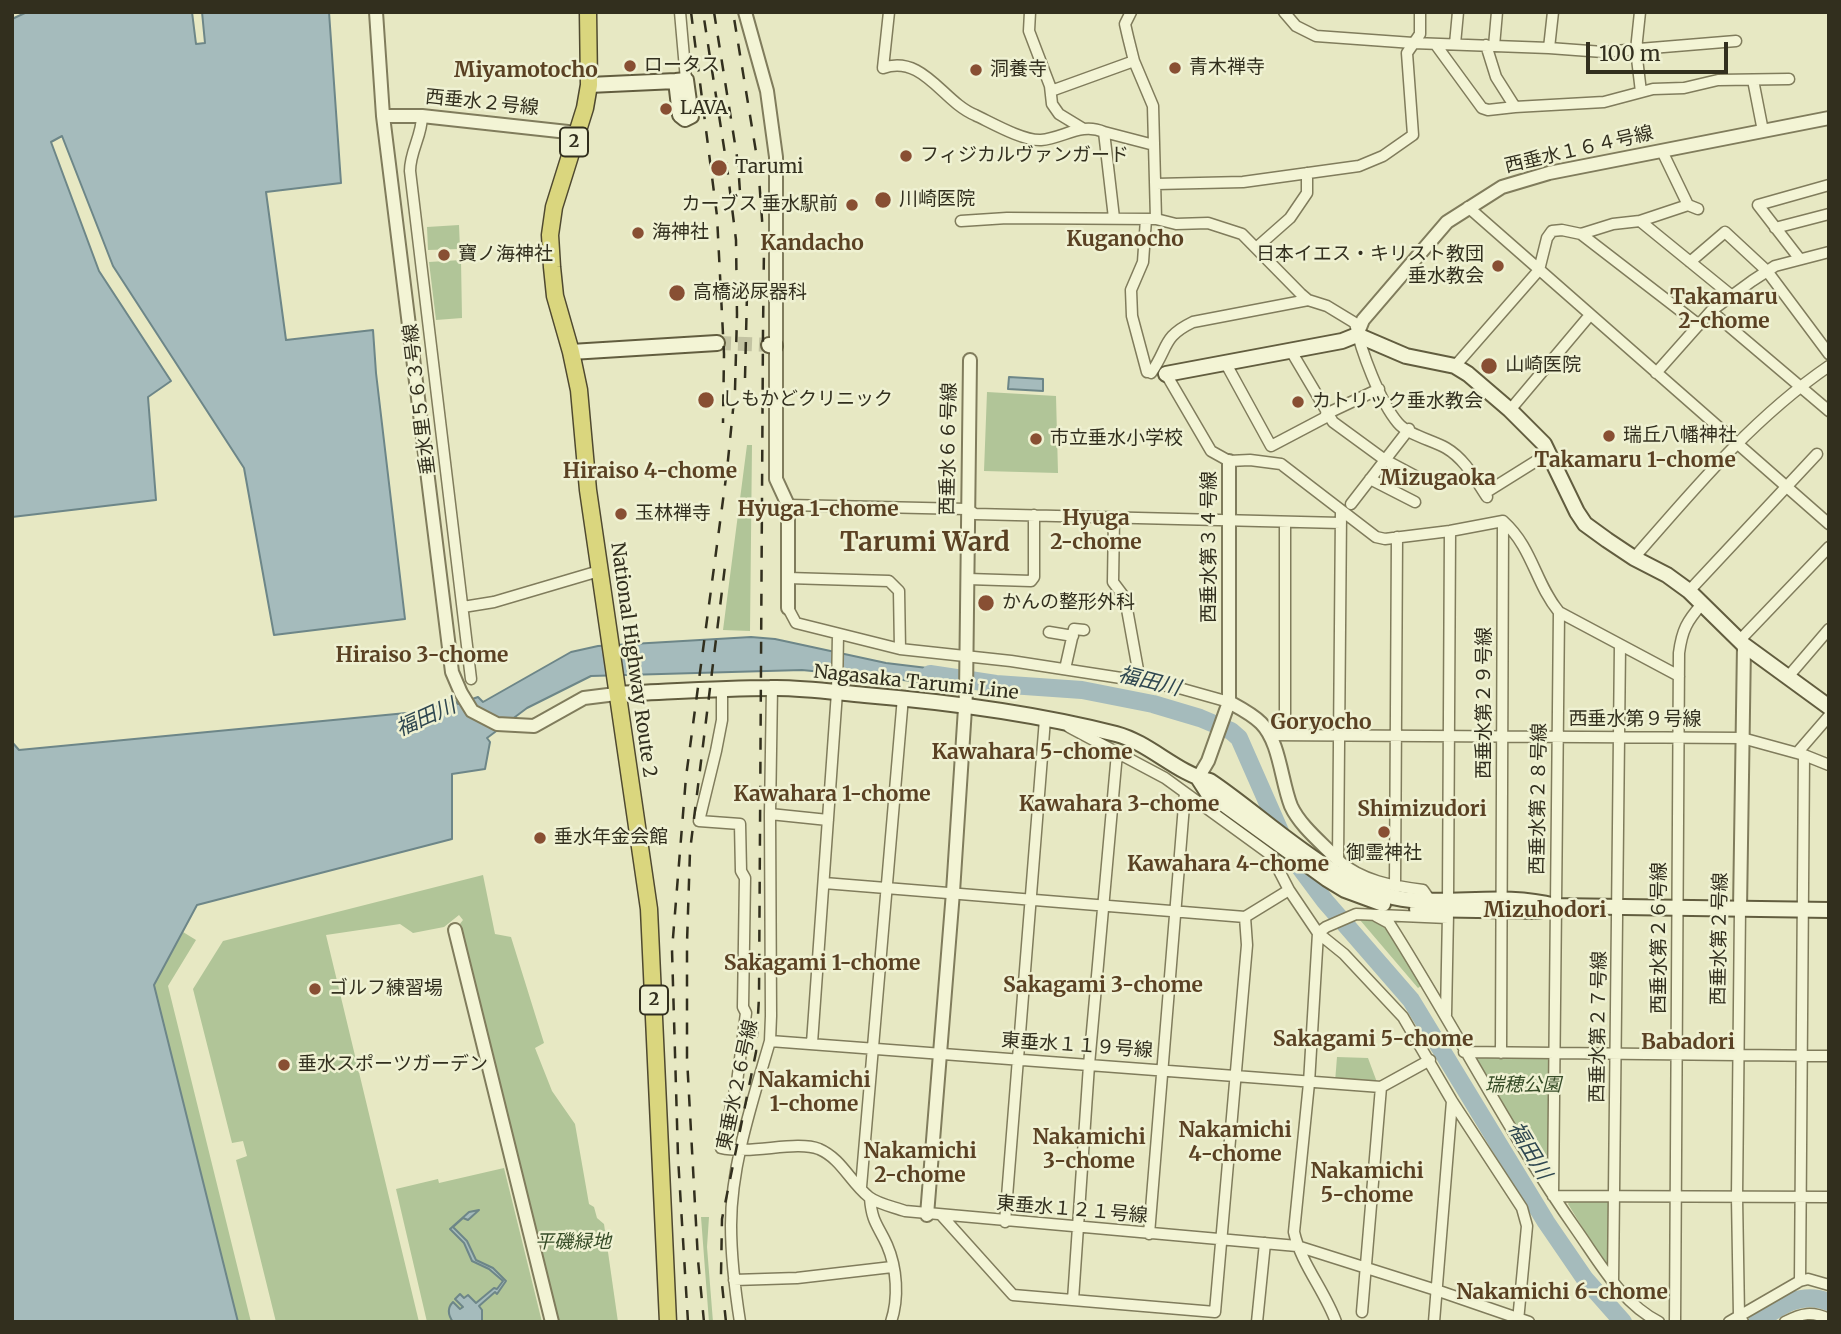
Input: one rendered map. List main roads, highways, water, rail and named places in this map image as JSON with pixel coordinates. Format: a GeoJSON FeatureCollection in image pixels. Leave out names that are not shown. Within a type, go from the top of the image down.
{"type":"FeatureCollection","features":[{"type":"Feature","properties":{"kind":"highway","name":"National Highway Route 2"},"geometry":{"type":"LineString","coordinates":[[588,12],[589,85],[554,207],[550,235],[555,296],[579,390],[588,490],[649,909],[667,1322]]}},
{"type":"Feature","properties":{"kind":"main road"},"geometry":{"type":"LineString","coordinates":[[589,85],[681,81]]}},
{"type":"Feature","properties":{"kind":"main road"},"geometry":{"type":"LineString","coordinates":[[1155,373],[1291,351],[1342,341],[1357,335],[1406,356],[1455,366],[1468,374],[1534,432],[1549,453],[1577,512],[1586,524],[1634,558],[1667,575],[1689,591],[1742,643],[1829,707]]}},
{"type":"Feature","properties":{"kind":"main road"},"geometry":{"type":"LineString","coordinates":[[571,352],[717,343]]}},
{"type":"Feature","properties":{"kind":"main road","name":"Nagasaka Tarumi Line"},"geometry":{"type":"LineString","coordinates":[[615,687],[722,690],[837,687],[903,697],[965,699],[1120,735],[1198,778],[1208,792],[1255,820],[1345,885],[1384,904],[1448,909],[1500,905],[1538,911],[1555,906],[1829,910]]}},
{"type":"Feature","properties":{"kind":"main road","name":"Nagasaka Tarumi Line"},"geometry":{"type":"LineString","coordinates":[[1345,885],[1386,895],[1430,900],[1448,909]]}},
{"type":"Feature","properties":{"kind":"water"},"geometry":{"type":"Polygon","coordinates":[[[27,12],[192,12],[196,44],[205,43],[202,12],[329,12],[341,183],[266,192],[286,340],[373,330],[405,619],[274,635],[244,468],[113,266],[62,136],[51,142],[99,271],[171,381],[148,397],[156,500],[12,517],[12,19],[27,12]]]}},
{"type":"Feature","properties":{"kind":"water"},"geometry":{"type":"Polygon","coordinates":[[[1009,377],[1043,379],[1043,391],[1008,389],[1009,377]]]}},
{"type":"Feature","properties":{"kind":"water"},"geometry":{"type":"Polygon","coordinates":[[[751,637],[775,639],[886,663],[952,671],[953,685],[802,670],[591,676],[527,708],[487,738],[490,742],[485,769],[452,774],[452,839],[197,905],[154,985],[238,1322],[12,1322],[12,742],[19,750],[417,712],[478,697],[483,702],[571,652],[598,646],[751,637]]]}},
{"type":"Feature","properties":{"kind":"water"},"geometry":{"type":"Polygon","coordinates":[[[479,1210],[468,1220],[463,1218],[453,1227],[467,1241],[476,1260],[493,1268],[506,1281],[497,1294],[495,1292],[479,1306],[482,1310],[482,1322],[453,1322],[449,1309],[453,1302],[460,1309],[463,1307],[455,1299],[460,1294],[464,1298],[468,1295],[476,1303],[494,1288],[497,1289],[503,1281],[489,1269],[472,1261],[464,1243],[450,1229],[469,1212],[479,1210]]]}},
{"type":"Feature","properties":{"kind":"waterway","name":"福田川"},"geometry":{"type":"LineString","coordinates":[[930,674],[996,684],[1082,690],[1153,704],[1200,718],[1231,731],[1239,738],[1290,854],[1325,901],[1411,1000],[1546,1222],[1585,1279],[1623,1322]]}},
{"type":"Feature","properties":{"kind":"waterway","name":"福田川"},"geometry":{"type":"LineString","coordinates":[[1757,1322],[1782,1306],[1800,1299],[1829,1302]]}},
{"type":"Feature","properties":{"kind":"tunnel"},"geometry":{"type":"LineString","coordinates":[[717,343],[769,345]]}},
{"type":"Feature","properties":{"kind":"railway"},"geometry":{"type":"LineString","coordinates":[[691,12],[717,216],[724,354],[723,423]]}},
{"type":"Feature","properties":{"kind":"railway"},"geometry":{"type":"LineString","coordinates":[[688,1322],[678,1157],[672,950],[686,777],[727,470],[735,390],[737,315],[736,240],[703,12]]}},
{"type":"Feature","properties":{"kind":"railway"},"geometry":{"type":"LineString","coordinates":[[714,12],[738,163],[740,192]]}},
{"type":"Feature","properties":{"kind":"railway"},"geometry":{"type":"LineString","coordinates":[[726,1322],[721,1275],[722,1219],[756,1052],[759,997],[764,247],[758,164],[733,12]]}},
{"type":"Feature","properties":{"kind":"railway"},"geometry":{"type":"LineString","coordinates":[[745,378],[747,294]]}},
{"type":"Feature","properties":{"kind":"railway"},"geometry":{"type":"LineString","coordinates":[[704,1322],[687,1058],[687,943],[690,851],[726,558]]}},
{"type":"Feature","properties":{"kind":"place","name":"ロータス"},"geometry":{"type":"Point","coordinates":[630,66]}},
{"type":"Feature","properties":{"kind":"place","name":"青木禅寺"},"geometry":{"type":"Point","coordinates":[1175,68]}},
{"type":"Feature","properties":{"kind":"place","name":"洞養寺"},"geometry":{"type":"Point","coordinates":[976,70]}},
{"type":"Feature","properties":{"kind":"place","name":"LAVA"},"geometry":{"type":"Point","coordinates":[666,109]}},
{"type":"Feature","properties":{"kind":"place","name":"フィジカルヴァンガード"},"geometry":{"type":"Point","coordinates":[906,156]}},
{"type":"Feature","properties":{"kind":"place","name":"Tarumi"},"geometry":{"type":"Point","coordinates":[719,168]}},
{"type":"Feature","properties":{"kind":"place","name":"川崎医院"},"geometry":{"type":"Point","coordinates":[883,200]}},
{"type":"Feature","properties":{"kind":"place","name":"カーブス 垂水駅前"},"geometry":{"type":"Point","coordinates":[852,205]}},
{"type":"Feature","properties":{"kind":"place","name":"海神社"},"geometry":{"type":"Point","coordinates":[638,233]}},
{"type":"Feature","properties":{"kind":"place","name":"寶ノ海神社"},"geometry":{"type":"Point","coordinates":[444,255]}},
{"type":"Feature","properties":{"kind":"place","name":"日本イエス・キリスト教団 垂水教会"},"geometry":{"type":"Point","coordinates":[1498,266]}},
{"type":"Feature","properties":{"kind":"place","name":"高橋泌尿器科"},"geometry":{"type":"Point","coordinates":[677,293]}},
{"type":"Feature","properties":{"kind":"place","name":"山崎医院"},"geometry":{"type":"Point","coordinates":[1489,366]}},
{"type":"Feature","properties":{"kind":"place","name":"しもかどクリニック"},"geometry":{"type":"Point","coordinates":[706,400]}},
{"type":"Feature","properties":{"kind":"place","name":"カトリック垂水教会"},"geometry":{"type":"Point","coordinates":[1298,402]}},
{"type":"Feature","properties":{"kind":"place","name":"瑞丘八幡神社"},"geometry":{"type":"Point","coordinates":[1609,436]}},
{"type":"Feature","properties":{"kind":"place","name":"市立垂水小学校"},"geometry":{"type":"Point","coordinates":[1036,439]}},
{"type":"Feature","properties":{"kind":"place","name":"玉林禅寺"},"geometry":{"type":"Point","coordinates":[621,514]}},
{"type":"Feature","properties":{"kind":"place","name":"かんの整形外科"},"geometry":{"type":"Point","coordinates":[986,603]}},
{"type":"Feature","properties":{"kind":"place","name":"御霊神社"},"geometry":{"type":"Point","coordinates":[1384,832]}},
{"type":"Feature","properties":{"kind":"place","name":"垂水年金会館"},"geometry":{"type":"Point","coordinates":[540,838]}},
{"type":"Feature","properties":{"kind":"place","name":"ゴルフ練習場"},"geometry":{"type":"Point","coordinates":[315,989]}},
{"type":"Feature","properties":{"kind":"place","name":"垂水スポーツガーデン"},"geometry":{"type":"Point","coordinates":[284,1065]}},
{"type":"Feature","properties":{"kind":"district","name":"Miyamotocho"},"geometry":{"type":"Point","coordinates":[526,71]}},
{"type":"Feature","properties":{"kind":"district","name":"Kuganocho"},"geometry":{"type":"Point","coordinates":[1125,240]}},
{"type":"Feature","properties":{"kind":"district","name":"Kandacho"},"geometry":{"type":"Point","coordinates":[812,244]}},
{"type":"Feature","properties":{"kind":"district","name":"Takamaru 2-chome"},"geometry":{"type":"Point","coordinates":[1724,310]}},
{"type":"Feature","properties":{"kind":"district","name":"Takamaru 1-chome"},"geometry":{"type":"Point","coordinates":[1635,461]}},
{"type":"Feature","properties":{"kind":"district","name":"Hiraiso 4-chome"},"geometry":{"type":"Point","coordinates":[650,472]}},
{"type":"Feature","properties":{"kind":"district","name":"Mizugaoka"},"geometry":{"type":"Point","coordinates":[1438,479]}},
{"type":"Feature","properties":{"kind":"district","name":"Hyuga 1-chome"},"geometry":{"type":"Point","coordinates":[818,510]}},
{"type":"Feature","properties":{"kind":"district","name":"Hyuga 2-chome"},"geometry":{"type":"Point","coordinates":[1096,531]}},
{"type":"Feature","properties":{"kind":"district","name":"Tarumi Ward"},"geometry":{"type":"Point","coordinates":[925,544]}},
{"type":"Feature","properties":{"kind":"district","name":"Hiraiso 3-chome"},"geometry":{"type":"Point","coordinates":[422,656]}},
{"type":"Feature","properties":{"kind":"district","name":"Goryocho"},"geometry":{"type":"Point","coordinates":[1321,723]}},
{"type":"Feature","properties":{"kind":"district","name":"Kawahara 5-chome"},"geometry":{"type":"Point","coordinates":[1032,753]}},
{"type":"Feature","properties":{"kind":"district","name":"Kawahara 1-chome"},"geometry":{"type":"Point","coordinates":[832,795]}},
{"type":"Feature","properties":{"kind":"district","name":"Kawahara 3-chome"},"geometry":{"type":"Point","coordinates":[1119,805]}},
{"type":"Feature","properties":{"kind":"district","name":"Shimizudori"},"geometry":{"type":"Point","coordinates":[1422,810]}},
{"type":"Feature","properties":{"kind":"district","name":"Kawahara 4-chome"},"geometry":{"type":"Point","coordinates":[1228,865]}},
{"type":"Feature","properties":{"kind":"district","name":"Mizuhodori"},"geometry":{"type":"Point","coordinates":[1545,911]}},
{"type":"Feature","properties":{"kind":"district","name":"Sakagami 1-chome"},"geometry":{"type":"Point","coordinates":[822,964]}},
{"type":"Feature","properties":{"kind":"district","name":"Sakagami 3-chome"},"geometry":{"type":"Point","coordinates":[1103,986]}},
{"type":"Feature","properties":{"kind":"district","name":"Sakagami 5-chome"},"geometry":{"type":"Point","coordinates":[1373,1040]}},
{"type":"Feature","properties":{"kind":"district","name":"Babadori"},"geometry":{"type":"Point","coordinates":[1688,1043]}},
{"type":"Feature","properties":{"kind":"district","name":"Nakamichi 1-chome"},"geometry":{"type":"Point","coordinates":[814,1093]}},
{"type":"Feature","properties":{"kind":"district","name":"Nakamichi 4-chome"},"geometry":{"type":"Point","coordinates":[1235,1143]}},
{"type":"Feature","properties":{"kind":"district","name":"Nakamichi 3-chome"},"geometry":{"type":"Point","coordinates":[1089,1150]}},
{"type":"Feature","properties":{"kind":"district","name":"Nakamichi 2-chome"},"geometry":{"type":"Point","coordinates":[920,1164]}},
{"type":"Feature","properties":{"kind":"district","name":"Nakamichi 5-chome"},"geometry":{"type":"Point","coordinates":[1367,1184]}},
{"type":"Feature","properties":{"kind":"district","name":"Nakamichi 6-chome"},"geometry":{"type":"Point","coordinates":[1562,1293]}},
{"type":"Feature","properties":{"kind":"park label","name":"瑞穂公園"},"geometry":{"type":"Point","coordinates":[1523,1086]}},
{"type":"Feature","properties":{"kind":"park label","name":"平磯緑地"},"geometry":{"type":"Point","coordinates":[573,1243]}}]}
